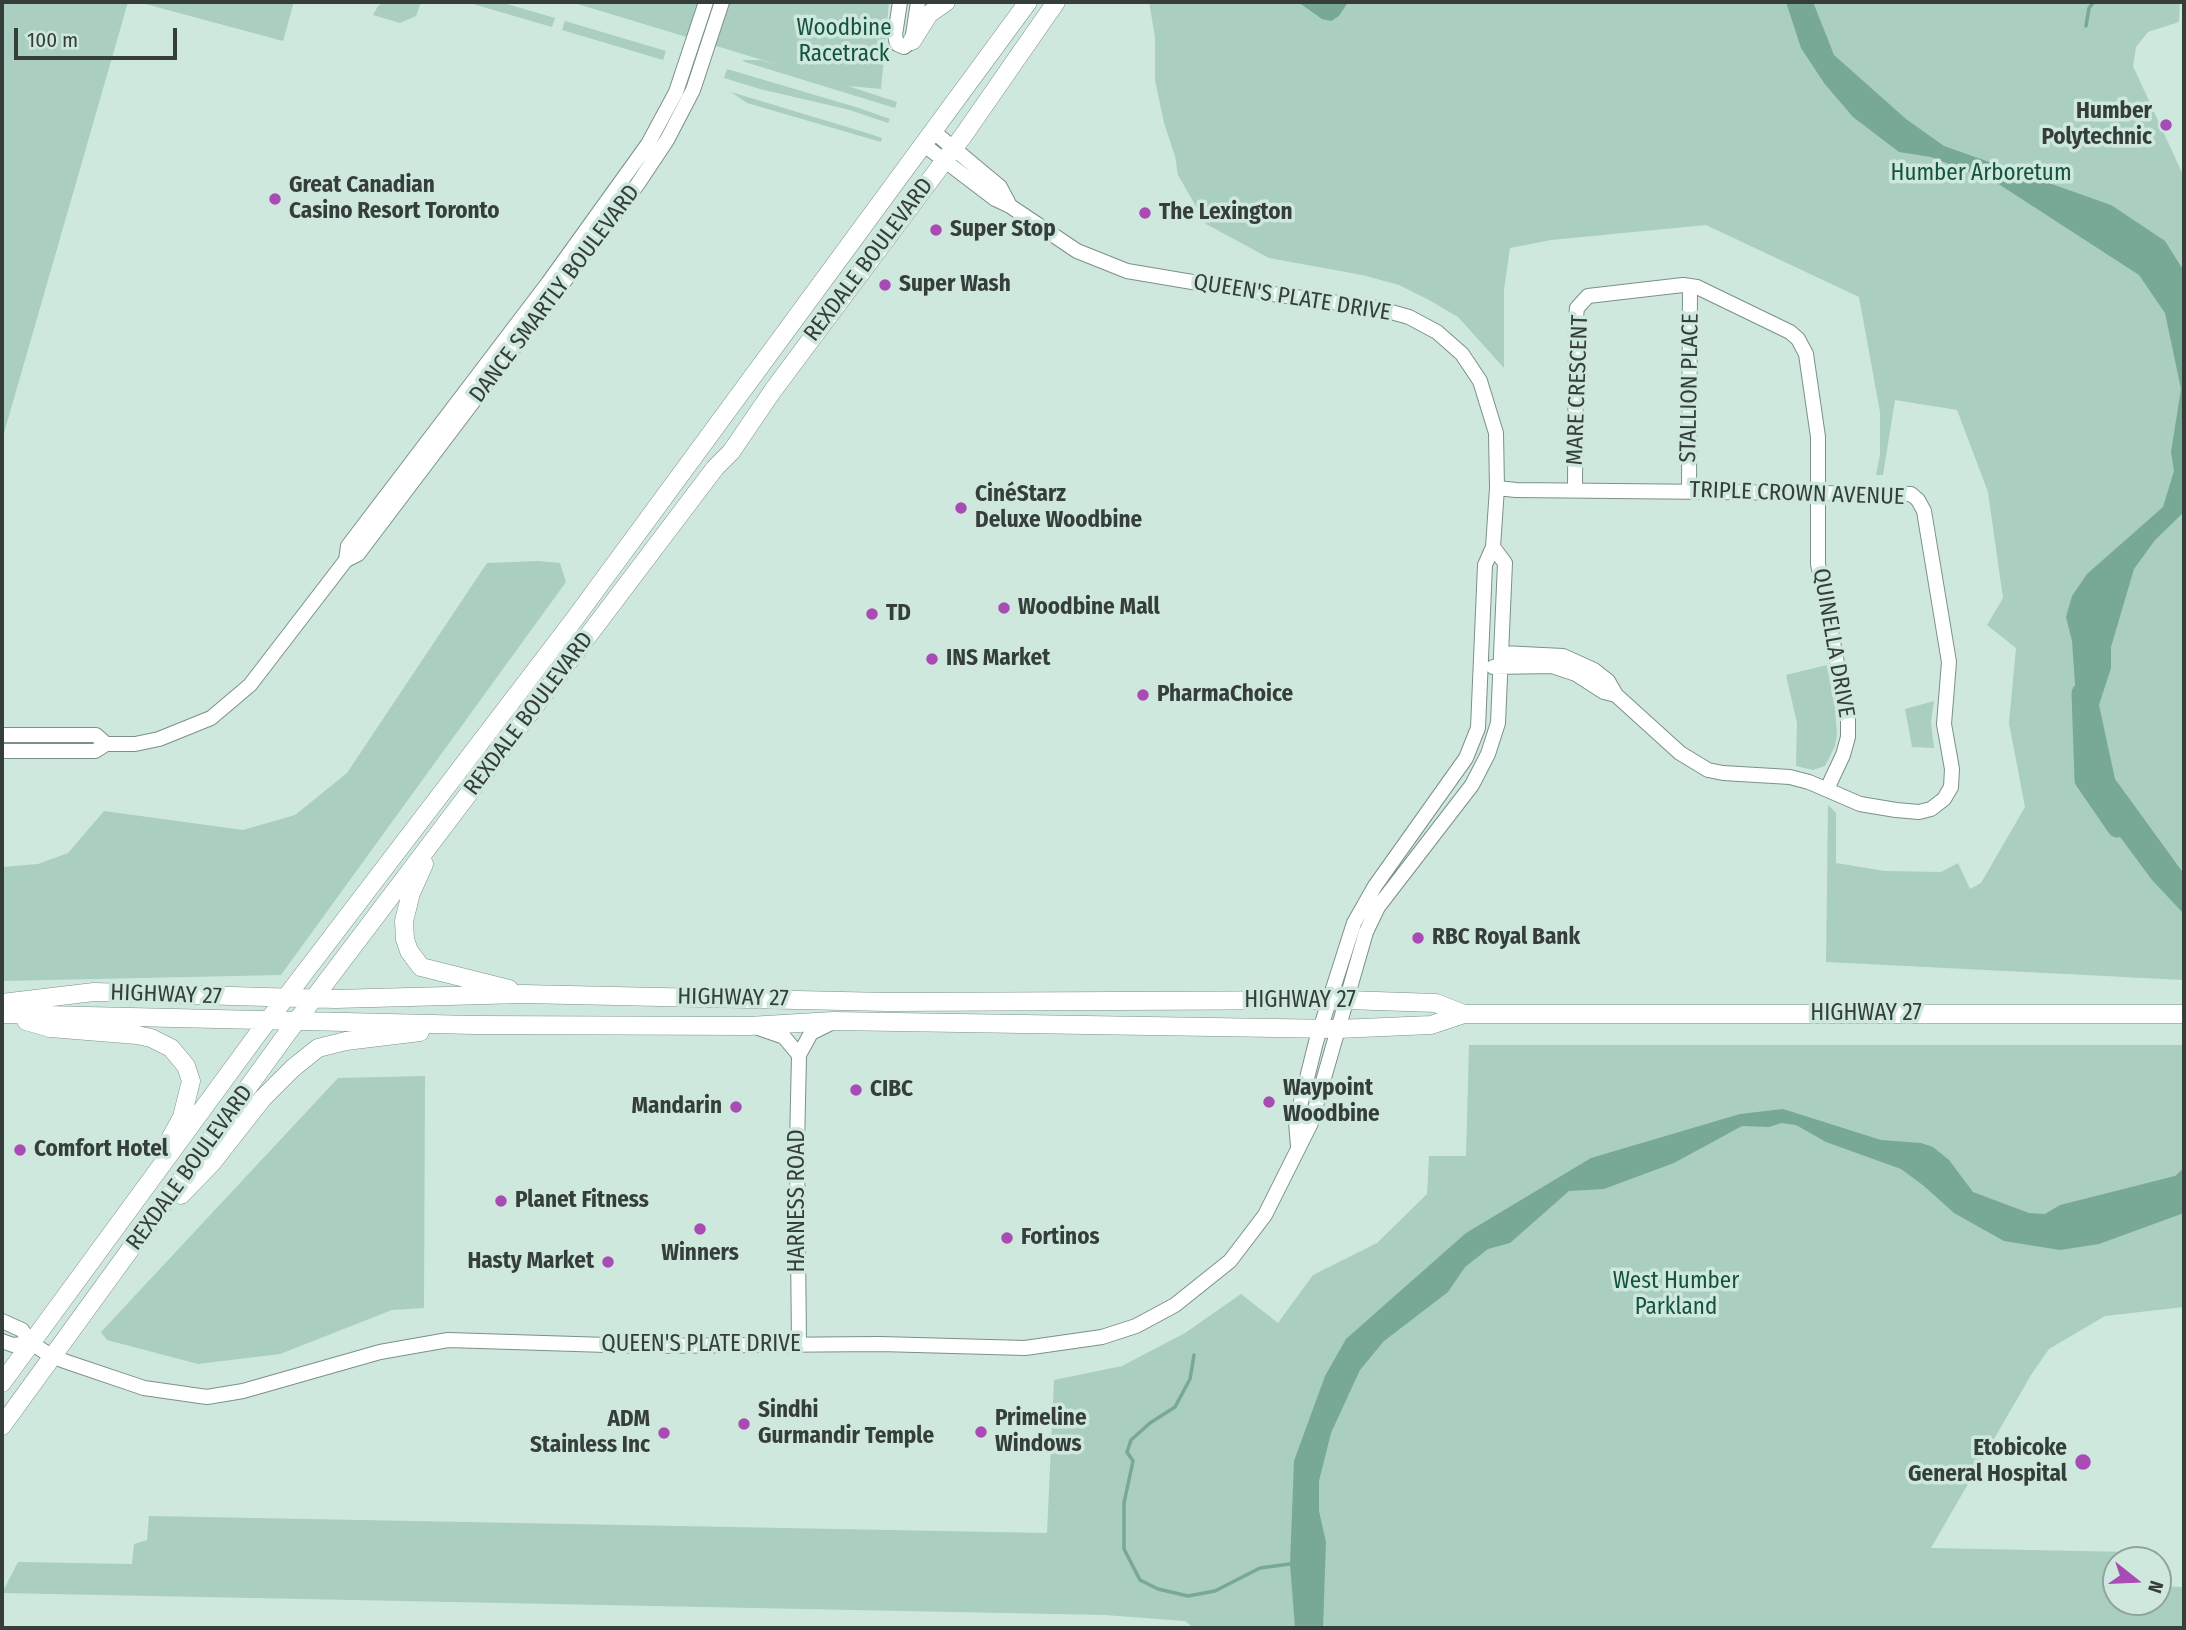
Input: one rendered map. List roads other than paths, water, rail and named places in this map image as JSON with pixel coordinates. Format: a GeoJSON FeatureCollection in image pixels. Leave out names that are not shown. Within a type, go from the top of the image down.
{"type":"FeatureCollection","features":[{"type":"Feature","properties":{"kind":"main road"},"geometry":{"type":"LineString","coordinates":[[912,41],[929,14],[946,2]]}},
{"type":"Feature","properties":{"kind":"main road","name":"REXDALE BOULEVARD"},"geometry":{"type":"LineString","coordinates":[[2,1383],[268,1021],[573,621],[1028,2]]}},
{"type":"Feature","properties":{"kind":"main road","name":"REXDALE BOULEVARD"},"geometry":{"type":"LineString","coordinates":[[2,1426],[297,1020],[715,468],[731,452],[1056,2]]}},
{"type":"Feature","properties":{"kind":"main road"},"geometry":{"type":"LineString","coordinates":[[435,838],[411,893],[404,921],[409,951],[421,967],[496,984],[523,994]]}},
{"type":"Feature","properties":{"kind":"main road","name":"HIGHWAY 27"},"geometry":{"type":"LineString","coordinates":[[2,1003],[94,992],[285,999],[523,994],[888,1002],[1338,1000],[1436,1003],[1464,1014]]}},
{"type":"Feature","properties":{"kind":"main road"},"geometry":{"type":"LineString","coordinates":[[2,1014],[50,1028],[152,1038],[171,1048],[186,1066],[190,1089],[182,1117],[166,1146],[158,1170]]}},
{"type":"Feature","properties":{"kind":"main road","name":"HIGHWAY 27"},"geometry":{"type":"LineString","coordinates":[[2,1014],[474,1025],[748,1026],[833,1021],[1329,1029],[1431,1025],[1464,1014],[2184,1014]]}},
{"type":"Feature","properties":{"kind":"main road"},"geometry":{"type":"LineString","coordinates":[[144,1232],[212,1163],[263,1098],[318,1048],[346,1041],[474,1025]]}},
{"type":"Feature","properties":{"kind":"street","name":"DANCE SMARTLY BOULEVARD"},"geometry":{"type":"LineString","coordinates":[[346,560],[348,546],[548,283],[648,144],[677,89],[706,2]]}},
{"type":"Feature","properties":{"kind":"street","name":"DANCE SMARTLY BOULEVARD"},"geometry":{"type":"LineString","coordinates":[[2,751],[95,751],[106,744],[135,744],[159,739],[211,718],[232,703],[250,685],[346,560],[358,554],[637,185],[667,140],[693,90],[722,2]]}},
{"type":"Feature","properties":{"kind":"street"},"geometry":{"type":"LineString","coordinates":[[900,2],[896,41],[904,47],[912,41],[918,2]]}},
{"type":"Feature","properties":{"kind":"street","name":"QUEEN'S PLATE DRIVE"},"geometry":{"type":"LineString","coordinates":[[929,139],[995,199],[1010,206],[1077,251],[1127,271],[1377,308],[1409,317],[1437,332],[1462,354],[1480,381],[1496,433],[1497,488],[1493,547],[1485,565],[1478,728],[1465,758],[1375,886],[1354,923],[1338,1000]]}},
{"type":"Feature","properties":{"kind":"street","name":"MARE CRESCENT"},"geometry":{"type":"LineString","coordinates":[[1575,489],[1577,308],[1588,296],[1690,286],[1707,289],[1790,332],[1804,347],[1818,438],[1819,492]]}},
{"type":"Feature","properties":{"kind":"street","name":"STALLION PLACE"},"geometry":{"type":"LineString","coordinates":[[1689,491],[1690,286]]}},
{"type":"Feature","properties":{"kind":"street","name":"TRIPLE CROWN AVENUE"},"geometry":{"type":"LineString","coordinates":[[1481,668],[1501,660],[1552,666],[1576,674],[1604,692],[1616,695],[1680,753],[1708,770],[1790,777],[1827,789],[1860,804],[1919,812],[1931,809],[1944,799],[1952,778],[1944,724],[1948,662],[1924,511],[1918,500],[1906,493],[1497,488]]}},
{"type":"Feature","properties":{"kind":"street","name":"QUINELLA DRIVE"},"geometry":{"type":"LineString","coordinates":[[1819,492],[1818,564],[1848,720],[1846,747],[1827,789]]}},
{"type":"Feature","properties":{"kind":"street","name":"QUEEN'S PLATE DRIVE"},"geometry":{"type":"LineString","coordinates":[[2,1321],[22,1330],[31,1343],[53,1357],[144,1388],[207,1397],[243,1391],[380,1352],[448,1340],[639,1346],[880,1344],[1025,1348],[1102,1337],[1136,1326],[1175,1304],[1230,1261],[1265,1216],[1298,1146],[1296,1122],[1338,1000],[1378,907],[1472,785],[1488,754],[1498,723],[1505,563],[1493,547]]}},
{"type":"Feature","properties":{"kind":"street","name":"DANCE SMARTLY BOULEVARD"},"geometry":{"type":"LineString","coordinates":[[2,735],[96,735],[106,744]]}},
{"type":"Feature","properties":{"kind":"street"},"geometry":{"type":"LineString","coordinates":[[1418,826],[1432,836]]}},
{"type":"Feature","properties":{"kind":"street"},"geometry":{"type":"LineString","coordinates":[[748,1026],[784,1037],[799,1055],[811,1033],[833,1021]]}},
{"type":"Feature","properties":{"kind":"street","name":"HARNESS ROAD"},"geometry":{"type":"LineString","coordinates":[[799,1055],[799,1346]]}},
{"type":"Feature","properties":{"kind":"street","name":"QUEEN'S PLATE DRIVE"},"geometry":{"type":"LineString","coordinates":[[2,1340],[13,1345],[31,1343]]}},
{"type":"Feature","properties":{"kind":"waterway"},"geometry":{"type":"LineString","coordinates":[[2086,26],[2089,8],[2094,2]]}},
{"type":"Feature","properties":{"kind":"waterway"},"geometry":{"type":"LineString","coordinates":[[2081,693],[2084,780],[2117,828]]}},
{"type":"Feature","properties":{"kind":"waterway"},"geometry":{"type":"LineString","coordinates":[[1194,1355],[1190,1379],[1175,1407],[1150,1423],[1131,1440],[1127,1452],[1133,1461],[1124,1503],[1124,1549],[1140,1580],[1158,1589],[1188,1596],[1215,1591],[1260,1568],[1290,1564]]}},
{"type":"Feature","properties":{"kind":"place","name":"Humber Polytechnic"},"geometry":{"type":"Point","coordinates":[2166,125]}},
{"type":"Feature","properties":{"kind":"place","name":"Great Canadian Casino Resort Toronto"},"geometry":{"type":"Point","coordinates":[275,199]}},
{"type":"Feature","properties":{"kind":"place","name":"The Lexington"},"geometry":{"type":"Point","coordinates":[1145,213]}},
{"type":"Feature","properties":{"kind":"place","name":"Super Stop"},"geometry":{"type":"Point","coordinates":[936,230]}},
{"type":"Feature","properties":{"kind":"place","name":"Super Wash"},"geometry":{"type":"Point","coordinates":[885,285]}},
{"type":"Feature","properties":{"kind":"place","name":"CinéStarz Deluxe Woodbine"},"geometry":{"type":"Point","coordinates":[961,508]}},
{"type":"Feature","properties":{"kind":"place","name":"Woodbine Mall"},"geometry":{"type":"Point","coordinates":[1004,608]}},
{"type":"Feature","properties":{"kind":"place","name":"TD"},"geometry":{"type":"Point","coordinates":[872,614]}},
{"type":"Feature","properties":{"kind":"place","name":"INS Market"},"geometry":{"type":"Point","coordinates":[932,659]}},
{"type":"Feature","properties":{"kind":"place","name":"PharmaChoice"},"geometry":{"type":"Point","coordinates":[1143,695]}},
{"type":"Feature","properties":{"kind":"place","name":"RBC Royal Bank"},"geometry":{"type":"Point","coordinates":[1418,938]}},
{"type":"Feature","properties":{"kind":"place","name":"CIBC"},"geometry":{"type":"Point","coordinates":[856,1090]}},
{"type":"Feature","properties":{"kind":"place","name":"Waypoint Woodbine"},"geometry":{"type":"Point","coordinates":[1269,1102]}},
{"type":"Feature","properties":{"kind":"place","name":"Mandarin"},"geometry":{"type":"Point","coordinates":[736,1107]}},
{"type":"Feature","properties":{"kind":"place","name":"Comfort Hotel"},"geometry":{"type":"Point","coordinates":[20,1150]}},
{"type":"Feature","properties":{"kind":"place","name":"Planet Fitness"},"geometry":{"type":"Point","coordinates":[501,1201]}},
{"type":"Feature","properties":{"kind":"place","name":"Winners"},"geometry":{"type":"Point","coordinates":[700,1229]}},
{"type":"Feature","properties":{"kind":"place","name":"Fortinos"},"geometry":{"type":"Point","coordinates":[1007,1238]}},
{"type":"Feature","properties":{"kind":"place","name":"Hasty Market"},"geometry":{"type":"Point","coordinates":[608,1262]}},
{"type":"Feature","properties":{"kind":"place","name":"Sindhi Gurmandir Temple"},"geometry":{"type":"Point","coordinates":[744,1424]}},
{"type":"Feature","properties":{"kind":"place","name":"Primeline Windows"},"geometry":{"type":"Point","coordinates":[981,1432]}},
{"type":"Feature","properties":{"kind":"place","name":"ADM Stainless Inc"},"geometry":{"type":"Point","coordinates":[664,1433]}},
{"type":"Feature","properties":{"kind":"place","name":"Etobicoke General Hospital"},"geometry":{"type":"Point","coordinates":[2083,1462]}},
{"type":"Feature","properties":{"kind":"park label","name":"Woodbine Racetrack"},"geometry":{"type":"Point","coordinates":[844,42]}},
{"type":"Feature","properties":{"kind":"park label","name":"Humber Arboretum"},"geometry":{"type":"Point","coordinates":[1981,174]}},
{"type":"Feature","properties":{"kind":"park label","name":"West Humber Parkland"},"geometry":{"type":"Point","coordinates":[1676,1295]}}]}
